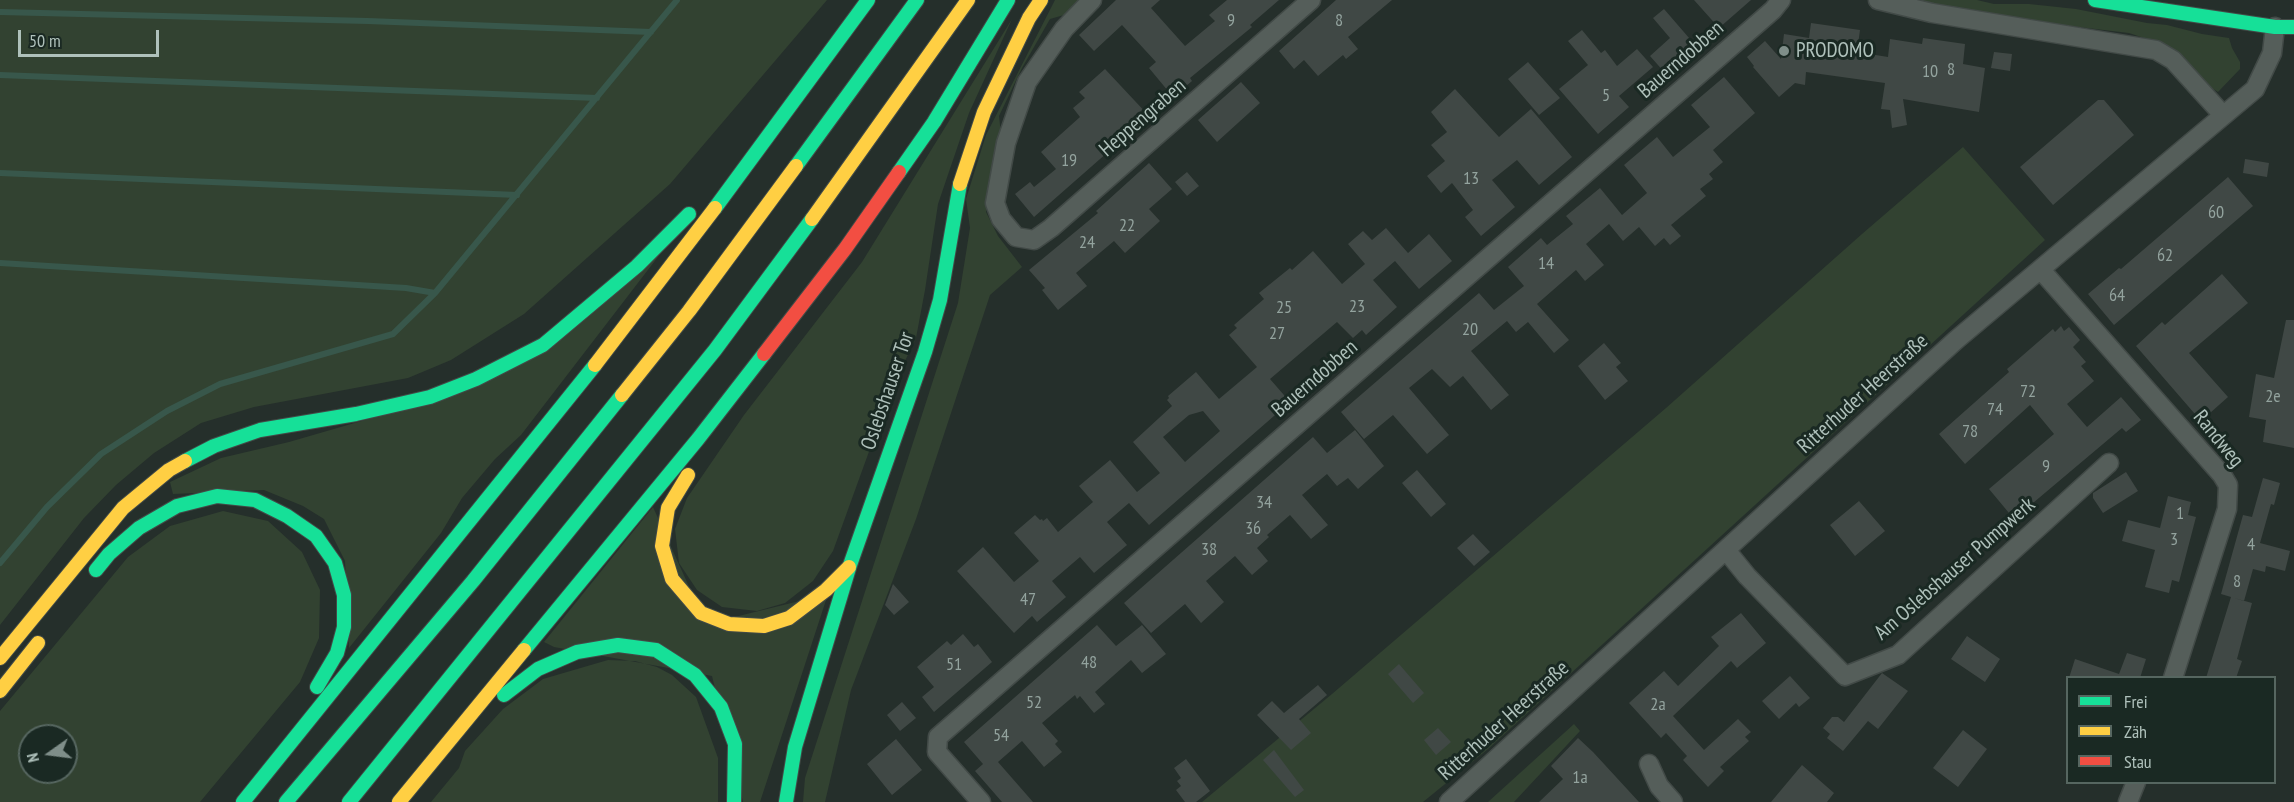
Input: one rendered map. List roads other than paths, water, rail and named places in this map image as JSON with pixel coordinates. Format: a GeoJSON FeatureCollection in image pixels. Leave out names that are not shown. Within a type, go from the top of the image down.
{"type":"FeatureCollection","features":[{"type":"Feature","properties":{"kind":"main road"},"geometry":{"type":"LineString","coordinates":[[243,802],[593,368],[775,128],[868,0]]}},
{"type":"Feature","properties":{"kind":"main road"},"geometry":{"type":"LineString","coordinates":[[286,802],[473,581],[689,311],[916,0]]}},
{"type":"Feature","properties":{"kind":"main road"},"geometry":{"type":"LineString","coordinates":[[349,802],[715,350],[833,191],[968,0]]}},
{"type":"Feature","properties":{"kind":"main road"},"geometry":{"type":"LineString","coordinates":[[399,802],[698,439],[858,230],[934,122],[1008,0]]}},
{"type":"Feature","properties":{"kind":"main road","name":"Oslebshauser Tor"},"geometry":{"type":"LineString","coordinates":[[786,802],[795,747],[850,566],[940,300],[957,192],[984,112],[1029,18],[1041,0]]}},
{"type":"Feature","properties":{"kind":"main road"},"geometry":{"type":"LineString","coordinates":[[2095,0],[2194,7],[2275,27],[2294,27]]}},
{"type":"Feature","properties":{"kind":"main road"},"geometry":{"type":"LineString","coordinates":[[711,190],[760,139],[775,128]]}},
{"type":"Feature","properties":{"kind":"main road"},"geometry":{"type":"LineString","coordinates":[[0,658],[123,508],[169,470],[214,446],[260,430],[356,414],[430,397],[476,379],[543,345],[637,266],[698,205]]}},
{"type":"Feature","properties":{"kind":"main road"},"geometry":{"type":"LineString","coordinates":[[698,439],[691,469],[668,508],[662,546],[672,579],[701,614],[729,624],[764,626],[789,618],[826,590],[850,566]]}},
{"type":"Feature","properties":{"kind":"main road"},"geometry":{"type":"LineString","coordinates":[[87,582],[109,555],[140,528],[177,506],[217,496],[255,500],[287,516],[316,536],[335,563],[344,595],[344,627],[337,653],[325,676],[274,744],[269,771]]}},
{"type":"Feature","properties":{"kind":"main road"},"geometry":{"type":"LineString","coordinates":[[0,691],[44,636]]}},
{"type":"Feature","properties":{"kind":"main road"},"geometry":{"type":"LineString","coordinates":[[470,717],[491,706],[538,669],[577,652],[618,645],[656,650],[695,675],[721,707],[735,744],[734,802]]}},
{"type":"Feature","properties":{"kind":"main road"},"geometry":{"type":"LineString","coordinates":[[773,791],[795,747]]}},
{"type":"Feature","properties":{"kind":"street","name":"Heppengraben"},"geometry":{"type":"LineString","coordinates":[[1092,0],[1064,29],[1027,82],[1006,143],[995,203],[1001,219],[1016,237],[1034,240],[1060,220],[1311,0]]}},
{"type":"Feature","properties":{"kind":"street","name":"Bauerndobben"},"geometry":{"type":"LineString","coordinates":[[981,802],[937,752],[938,737],[1764,18],[1780,0]]}},
{"type":"Feature","properties":{"kind":"street"},"geometry":{"type":"LineString","coordinates":[[1878,0],[1932,13],[2156,50],[2173,60],[2223,115]]}},
{"type":"Feature","properties":{"kind":"street","name":"Ritterhuder Heerstraße"},"geometry":{"type":"LineString","coordinates":[[1449,802],[1956,340],[2255,89],[2272,53],[2275,27]]}},
{"type":"Feature","properties":{"kind":"street","name":"Randweg"},"geometry":{"type":"LineString","coordinates":[[2041,270],[2222,475],[2228,485],[2227,509],[2173,676]]}},
{"type":"Feature","properties":{"kind":"street","name":"Am Oslebshauser Pumpwerk"},"geometry":{"type":"LineString","coordinates":[[1726,550],[1747,576],[1845,676],[1898,655],[2109,463]]}},
{"type":"Feature","properties":{"kind":"street"},"geometry":{"type":"LineString","coordinates":[[1649,764],[1659,786],[1673,802]]}},
{"type":"Feature","properties":{"kind":"street"},"geometry":{"type":"LineString","coordinates":[[2128,802],[2136,784]]}},
{"type":"Feature","properties":{"kind":"waterway"},"geometry":{"type":"LineString","coordinates":[[0,563],[47,507],[101,454],[167,411],[220,384],[393,334],[435,293],[677,0]]}},
{"type":"Feature","properties":{"kind":"waterway"},"geometry":{"type":"LineString","coordinates":[[0,12],[368,21],[651,32]]}},
{"type":"Feature","properties":{"kind":"waterway"},"geometry":{"type":"LineString","coordinates":[[0,75],[597,98]]}},
{"type":"Feature","properties":{"kind":"waterway"},"geometry":{"type":"LineString","coordinates":[[0,173],[517,195]]}},
{"type":"Feature","properties":{"kind":"waterway"},"geometry":{"type":"LineString","coordinates":[[0,263],[406,288],[435,293]]}},
{"type":"Feature","properties":{"kind":"place","name":"PRODOMO"},"geometry":{"type":"Point","coordinates":[1784,51]}}]}
